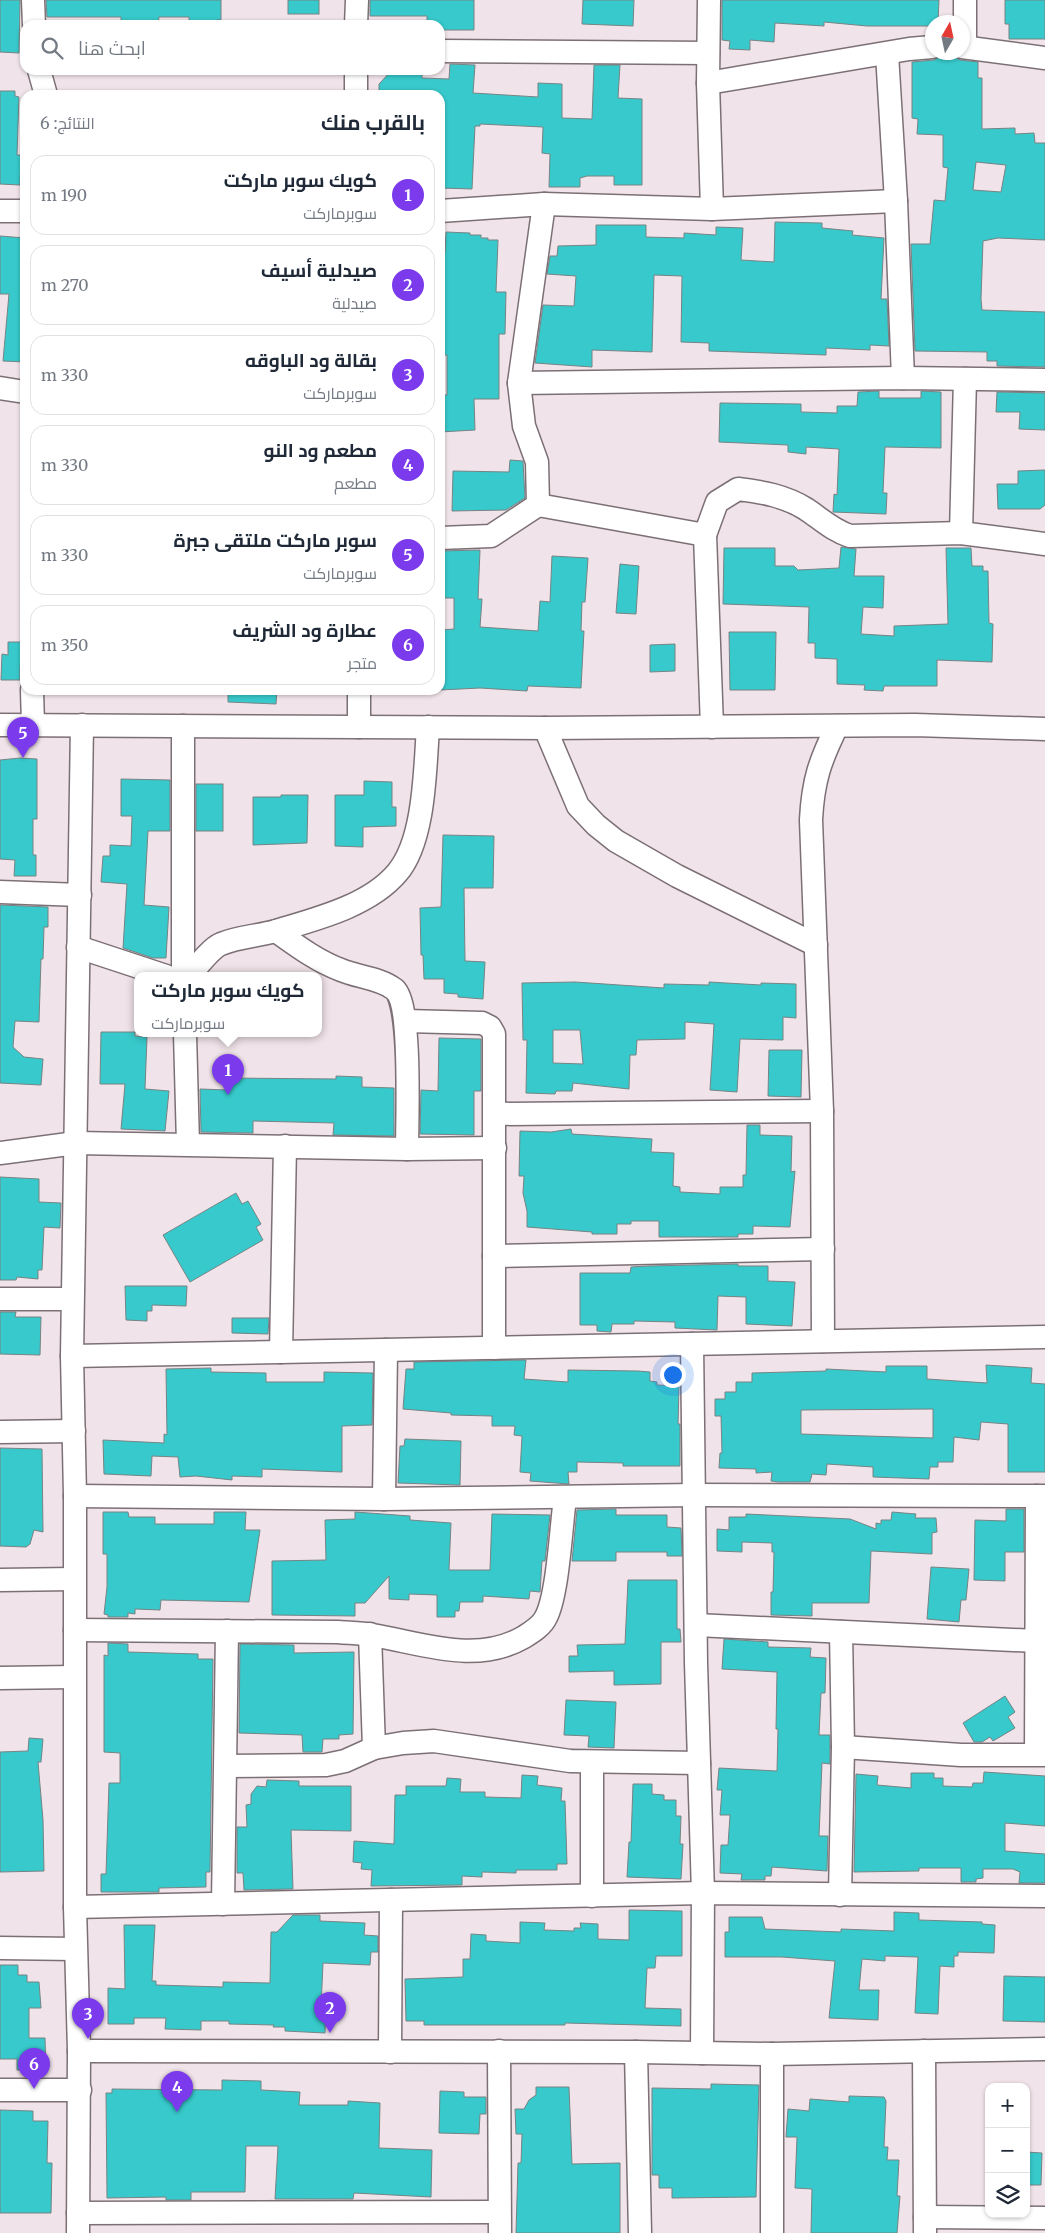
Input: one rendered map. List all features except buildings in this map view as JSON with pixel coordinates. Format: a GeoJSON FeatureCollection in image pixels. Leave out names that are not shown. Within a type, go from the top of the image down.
{"type":"FeatureCollection","features":[{"type":"Feature","properties":{"kind":"street"},"geometry":{"type":"LineString","coordinates":[[33,0],[34,20]]}},
{"type":"Feature","properties":{"kind":"street"},"geometry":{"type":"LineString","coordinates":[[356,20],[357,0]]}},
{"type":"Feature","properties":{"kind":"street"},"geometry":{"type":"LineString","coordinates":[[709,0],[708,83],[712,209]]}},
{"type":"Feature","properties":{"kind":"street"},"geometry":{"type":"LineString","coordinates":[[964,0],[964,15]]}},
{"type":"Feature","properties":{"kind":"street"},"geometry":{"type":"LineString","coordinates":[[708,83],[888,54],[909,48],[925,47]]}},
{"type":"Feature","properties":{"kind":"street"},"geometry":{"type":"LineString","coordinates":[[970,48],[1045,58]]}},
{"type":"Feature","properties":{"kind":"street"},"geometry":{"type":"LineString","coordinates":[[445,51],[708,53]]}},
{"type":"Feature","properties":{"kind":"street"},"geometry":{"type":"LineString","coordinates":[[888,54],[903,378]]}},
{"type":"Feature","properties":{"kind":"street"},"geometry":{"type":"LineString","coordinates":[[40,75],[45,90]]}},
{"type":"Feature","properties":{"kind":"street"},"geometry":{"type":"LineString","coordinates":[[356,75],[356,90]]}},
{"type":"Feature","properties":{"kind":"street"},"geometry":{"type":"LineString","coordinates":[[445,211],[544,204],[712,209],[896,201]]}},
{"type":"Feature","properties":{"kind":"street"},"geometry":{"type":"LineString","coordinates":[[538,506],[537,462],[524,426],[519,383],[544,204]]}},
{"type":"Feature","properties":{"kind":"street"},"geometry":{"type":"LineString","coordinates":[[0,211],[20,211]]}},
{"type":"Feature","properties":{"kind":"street"},"geometry":{"type":"LineString","coordinates":[[519,383],[903,378],[1045,380]]}},
{"type":"Feature","properties":{"kind":"street"},"geometry":{"type":"LineString","coordinates":[[961,533],[965,379]]}},
{"type":"Feature","properties":{"kind":"street"},"geometry":{"type":"LineString","coordinates":[[0,388],[20,391]]}},
{"type":"Feature","properties":{"kind":"street"},"geometry":{"type":"LineString","coordinates":[[712,727],[705,535],[718,502],[738,489],[774,494],[806,510],[836,532],[850,536],[961,533],[1045,544]]}},
{"type":"Feature","properties":{"kind":"street"},"geometry":{"type":"LineString","coordinates":[[445,538],[491,536],[538,506],[705,535]]}},
{"type":"Feature","properties":{"kind":"street"},"geometry":{"type":"LineString","coordinates":[[32,695],[33,725]]}},
{"type":"Feature","properties":{"kind":"street"},"geometry":{"type":"LineString","coordinates":[[358,695],[359,727]]}},
{"type":"Feature","properties":{"kind":"street"},"geometry":{"type":"LineString","coordinates":[[0,724],[545,728],[915,725],[1045,728]]}},
{"type":"Feature","properties":{"kind":"street"},"geometry":{"type":"LineString","coordinates":[[82,725],[72,1299],[75,1907],[80,2090],[78,2223],[500,2222],[499,2051]]}},
{"type":"Feature","properties":{"kind":"street"},"geometry":{"type":"LineString","coordinates":[[183,726],[183,972]]}},
{"type":"Feature","properties":{"kind":"street"},"geometry":{"type":"LineString","coordinates":[[823,1341],[822,1111],[811,820],[812,790],[819,763],[837,726]]}},
{"type":"Feature","properties":{"kind":"street"},"geometry":{"type":"LineString","coordinates":[[192,972],[219,945],[276,931],[339,910],[378,891],[398,872],[410,852],[417,826],[423,794],[428,727]]}},
{"type":"Feature","properties":{"kind":"street"},"geometry":{"type":"LineString","coordinates":[[545,728],[578,806],[596,825],[616,841],[677,876],[740,905],[816,944]]}},
{"type":"Feature","properties":{"kind":"street"},"geometry":{"type":"LineString","coordinates":[[0,892],[80,895]]}},
{"type":"Feature","properties":{"kind":"street"},"geometry":{"type":"LineString","coordinates":[[276,931],[325,964],[395,989],[402,998],[406,1021],[407,1149]]}},
{"type":"Feature","properties":{"kind":"street"},"geometry":{"type":"LineString","coordinates":[[78,947],[154,972]]}},
{"type":"Feature","properties":{"kind":"street"},"geometry":{"type":"LineString","coordinates":[[406,1021],[482,1023],[490,1027],[494,1034],[494,1348]]}},
{"type":"Feature","properties":{"kind":"street"},"geometry":{"type":"LineString","coordinates":[[185,1037],[188,1144]]}},
{"type":"Feature","properties":{"kind":"street"},"geometry":{"type":"LineString","coordinates":[[495,1114],[822,1111]]}},
{"type":"Feature","properties":{"kind":"street"},"geometry":{"type":"LineString","coordinates":[[0,1153],[76,1142],[407,1149],[495,1148]]}},
{"type":"Feature","properties":{"kind":"street"},"geometry":{"type":"LineString","coordinates":[[281,1352],[285,1146]]}},
{"type":"Feature","properties":{"kind":"street"},"geometry":{"type":"LineString","coordinates":[[494,1256],[823,1249]]}},
{"type":"Feature","properties":{"kind":"street"},"geometry":{"type":"LineString","coordinates":[[0,1299],[72,1299]]}},
{"type":"Feature","properties":{"kind":"street"},"geometry":{"type":"LineString","coordinates":[[72,1356],[1045,1337]]}},
{"type":"Feature","properties":{"kind":"street"},"geometry":{"type":"LineString","coordinates":[[692,1344],[702,1893],[702,2053]]}},
{"type":"Feature","properties":{"kind":"street"},"geometry":{"type":"LineString","coordinates":[[384,1499],[386,1350]]}},
{"type":"Feature","properties":{"kind":"street"},"geometry":{"type":"LineString","coordinates":[[0,1432],[74,1431]]}},
{"type":"Feature","properties":{"kind":"street"},"geometry":{"type":"LineString","coordinates":[[74,1496],[384,1499],[695,1495],[1041,1496],[1040,1754],[960,1755],[843,1747]]}},
{"type":"Feature","properties":{"kind":"street"},"geometry":{"type":"LineString","coordinates":[[75,1630],[370,1634],[426,1646],[473,1652],[491,1650],[512,1644],[535,1631],[546,1618],[552,1601],[565,1498]]}},
{"type":"Feature","properties":{"kind":"street"},"geometry":{"type":"LineString","coordinates":[[0,1580],[73,1578]]}},
{"type":"Feature","properties":{"kind":"street"},"geometry":{"type":"LineString","coordinates":[[696,1625],[841,1632],[1039,1627]]}},
{"type":"Feature","properties":{"kind":"street"},"geometry":{"type":"LineString","coordinates":[[223,1904],[228,1631]]}},
{"type":"Feature","properties":{"kind":"street"},"geometry":{"type":"LineString","coordinates":[[840,1895],[843,1747],[841,1632]]}},
{"type":"Feature","properties":{"kind":"street"},"geometry":{"type":"LineString","coordinates":[[370,1634],[374,1748]]}},
{"type":"Feature","properties":{"kind":"street"},"geometry":{"type":"LineString","coordinates":[[0,1678],[74,1677]]}},
{"type":"Feature","properties":{"kind":"street"},"geometry":{"type":"LineString","coordinates":[[227,1766],[326,1765],[345,1761],[374,1748],[403,1743],[434,1741],[540,1757],[592,1762],[699,1763]]}},
{"type":"Feature","properties":{"kind":"street"},"geometry":{"type":"LineString","coordinates":[[592,1762],[592,1896]]}},
{"type":"Feature","properties":{"kind":"street"},"geometry":{"type":"LineString","coordinates":[[75,1907],[702,1893],[1045,1896]]}},
{"type":"Feature","properties":{"kind":"street"},"geometry":{"type":"LineString","coordinates":[[390,2052],[391,1900]]}},
{"type":"Feature","properties":{"kind":"street"},"geometry":{"type":"LineString","coordinates":[[0,1948],[76,1949]]}},
{"type":"Feature","properties":{"kind":"street"},"geometry":{"type":"LineString","coordinates":[[79,2051],[499,2051],[772,2054],[1045,2049]]}},
{"type":"Feature","properties":{"kind":"street"},"geometry":{"type":"LineString","coordinates":[[924,2051],[925,2225],[1045,2218]]}},
{"type":"Feature","properties":{"kind":"street"},"geometry":{"type":"LineString","coordinates":[[636,2052],[640,2233]]}},
{"type":"Feature","properties":{"kind":"street"},"geometry":{"type":"LineString","coordinates":[[772,2054],[772,2233]]}},
{"type":"Feature","properties":{"kind":"street"},"geometry":{"type":"LineString","coordinates":[[0,2090],[80,2090]]}},
{"type":"Feature","properties":{"kind":"place","name":"سوبر ماركت ملتقى جبرة"},"geometry":{"type":"Point","coordinates":[23,758]}},
{"type":"Feature","properties":{"kind":"place","name":"كويك سوبر ماركت"},"geometry":{"type":"Point","coordinates":[228,1095]}},
{"type":"Feature","properties":{"kind":"place","name":"صيدلية أسيف"},"geometry":{"type":"Point","coordinates":[330,2033]}},
{"type":"Feature","properties":{"kind":"place","name":"بقالة ود الباوقه"},"geometry":{"type":"Point","coordinates":[88,2039]}},
{"type":"Feature","properties":{"kind":"place","name":"عطارة ود الشريف"},"geometry":{"type":"Point","coordinates":[34,2089]}},
{"type":"Feature","properties":{"kind":"place","name":"مطعم ود النو"},"geometry":{"type":"Point","coordinates":[177,2112]}}]}
